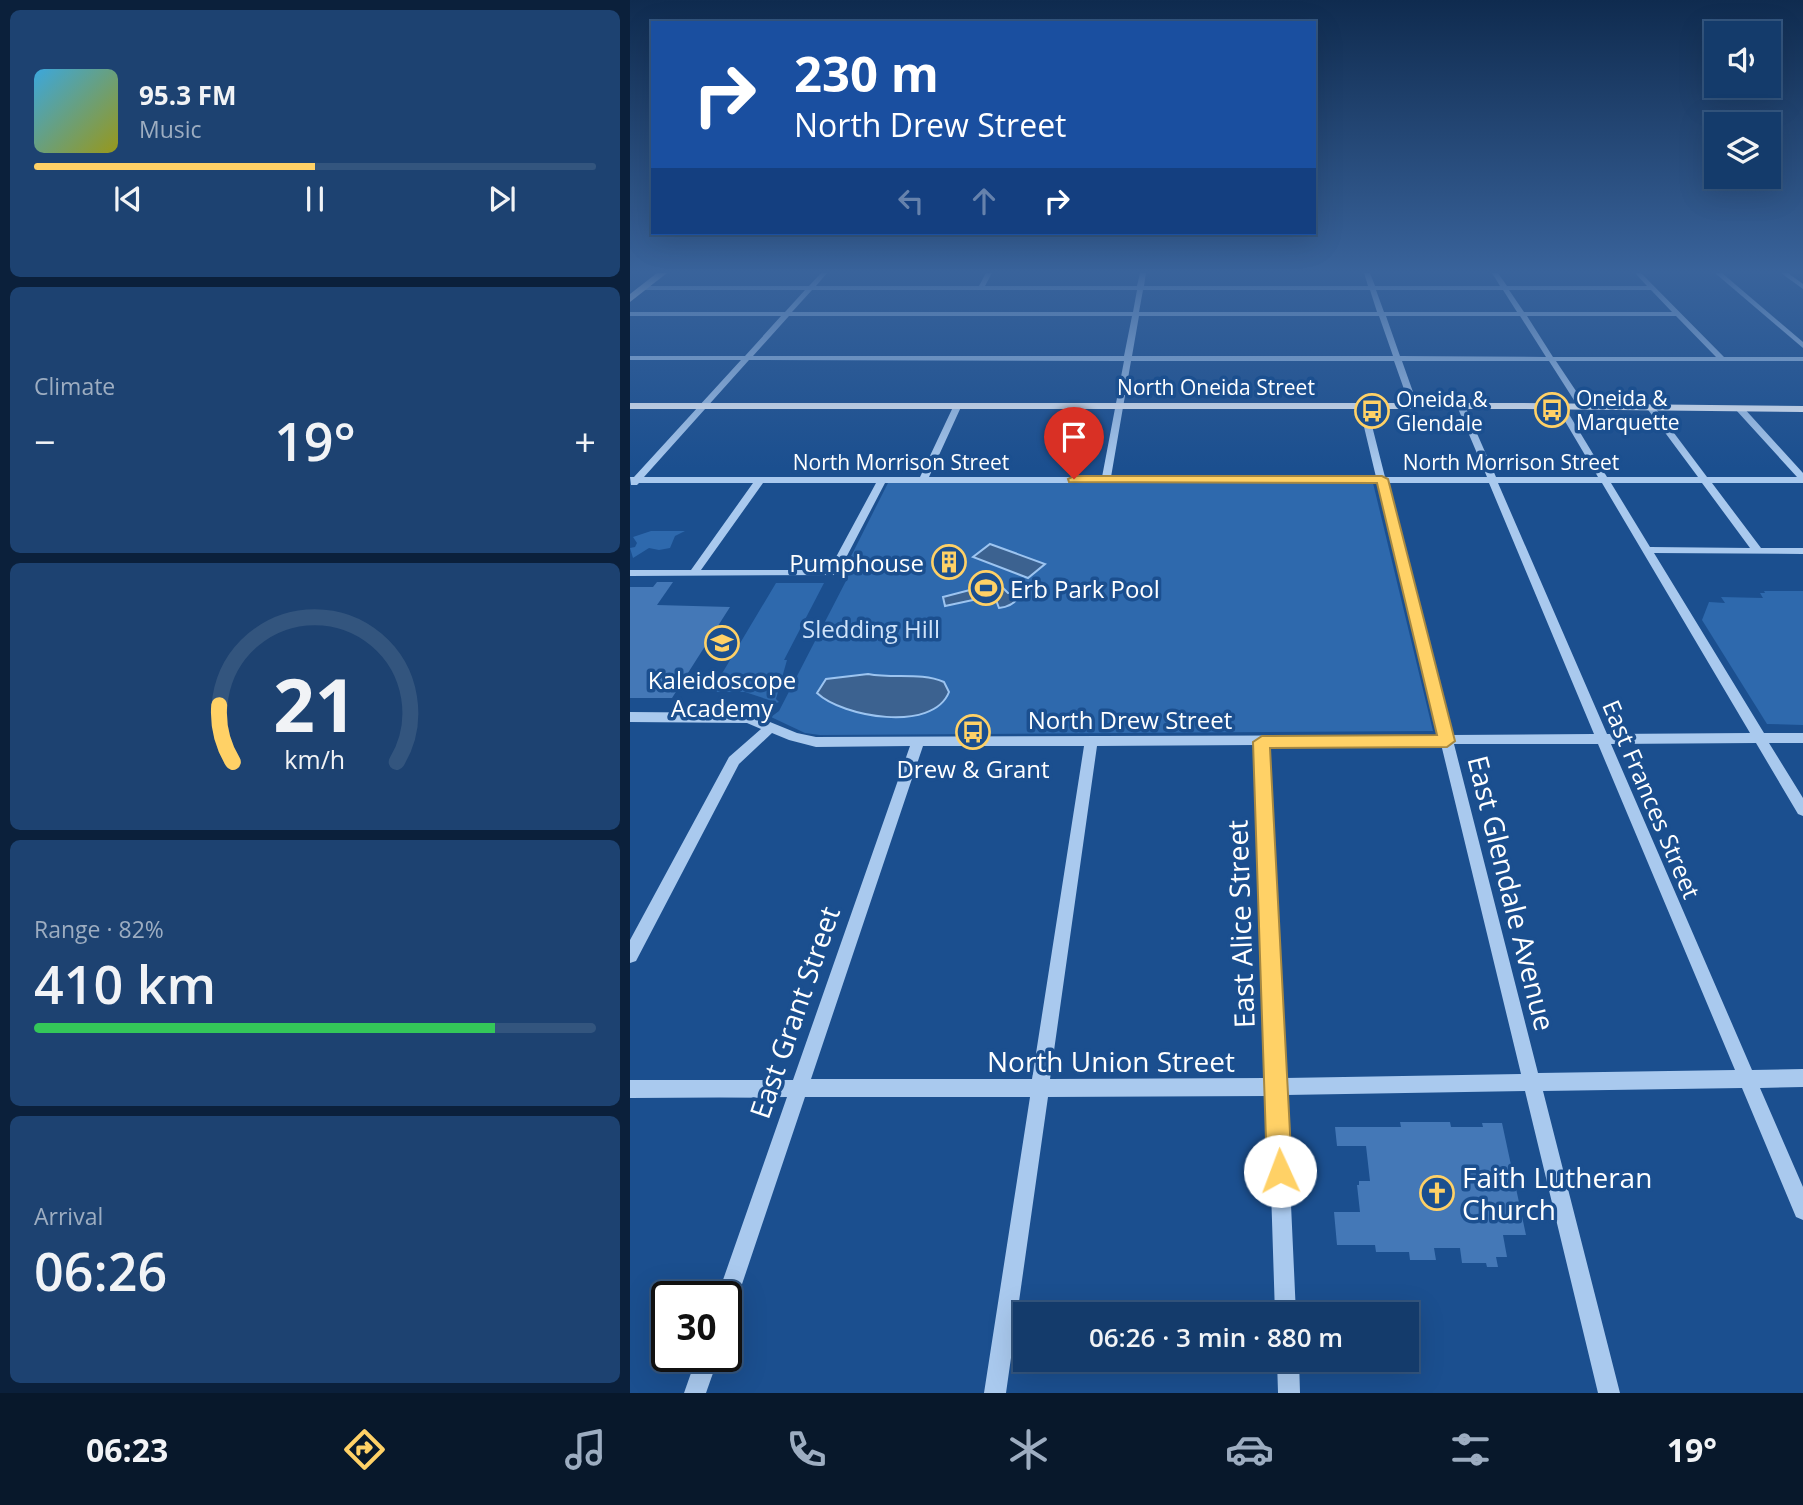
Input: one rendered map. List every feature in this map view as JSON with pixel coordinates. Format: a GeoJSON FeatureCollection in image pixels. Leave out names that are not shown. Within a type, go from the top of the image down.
{"type":"FeatureCollection","features":[{"type":"Feature","properties":{"kind":"main road","name":"North Oneida Street"},"geometry":{"type":"LineString","coordinates":[[630,406],[1582,406],[1803,409]]}},
{"type":"Feature","properties":{"kind":"street"},"geometry":{"type":"LineString","coordinates":[[632,482],[766,338]]}},
{"type":"Feature","properties":{"kind":"street"},"geometry":{"type":"LineString","coordinates":[[1106,479],[1131,338]]}},
{"type":"Feature","properties":{"kind":"street"},"geometry":{"type":"LineString","coordinates":[[1389,338],[1414,406]]}},
{"type":"Feature","properties":{"kind":"street"},"geometry":{"type":"LineString","coordinates":[[1537,338],[1582,406]]}},
{"type":"Feature","properties":{"kind":"street"},"geometry":{"type":"LineString","coordinates":[[1701,338],[1722,359]]}},
{"type":"Feature","properties":{"kind":"street"},"geometry":{"type":"LineString","coordinates":[[630,358],[1803,359]]}},
{"type":"Feature","properties":{"kind":"street","name":"East Glendale Avenue"},"geometry":{"type":"LineString","coordinates":[[1363,406],[1609,1393]]}},
{"type":"Feature","properties":{"kind":"street","name":"East Frances Street"},"geometry":{"type":"LineString","coordinates":[[1461,406],[1803,1210]]}},
{"type":"Feature","properties":{"kind":"street"},"geometry":{"type":"LineString","coordinates":[[1560,406],[1803,810]]}},
{"type":"Feature","properties":{"kind":"street"},"geometry":{"type":"LineString","coordinates":[[924,480],[957,407]]}},
{"type":"Feature","properties":{"kind":"street"},"geometry":{"type":"LineString","coordinates":[[1650,407],[1758,551]]}},
{"type":"Feature","properties":{"kind":"street"},"geometry":{"type":"LineString","coordinates":[[1739,408],[1803,479]]}},
{"type":"Feature","properties":{"kind":"street","name":"North Morrison Street"},"geometry":{"type":"LineString","coordinates":[[632,482],[1803,479]]}},
{"type":"Feature","properties":{"kind":"street"},"geometry":{"type":"LineString","coordinates":[[693,574],[760,480]]}},
{"type":"Feature","properties":{"kind":"street"},"geometry":{"type":"LineString","coordinates":[[630,573],[833,573],[882,480]]}},
{"type":"Feature","properties":{"kind":"street"},"geometry":{"type":"LineString","coordinates":[[1648,550],[1803,551]]}},
{"type":"Feature","properties":{"kind":"street","name":"North Drew Street"},"geometry":{"type":"LineString","coordinates":[[630,717],[736,716],[816,742],[1803,738]]}},
{"type":"Feature","properties":{"kind":"street"},"geometry":{"type":"LineString","coordinates":[[630,956],[734,761],[771,727]]}},
{"type":"Feature","properties":{"kind":"street","name":"East Grant Street"},"geometry":{"type":"LineString","coordinates":[[733,1281],[918,741]]}},
{"type":"Feature","properties":{"kind":"street"},"geometry":{"type":"LineString","coordinates":[[995,1393],[1091,742]]}},
{"type":"Feature","properties":{"kind":"street","name":"East Alice Street"},"geometry":{"type":"LineString","coordinates":[[1262,742],[1285,1302]]}},
{"type":"Feature","properties":{"kind":"street","name":"North Union Street"},"geometry":{"type":"LineString","coordinates":[[630,1089],[1276,1087],[1803,1078]]}},
{"type":"Feature","properties":{"kind":"street"},"geometry":{"type":"LineString","coordinates":[[695,1393],[702,1372]]}},
{"type":"Feature","properties":{"kind":"street"},"geometry":{"type":"LineString","coordinates":[[1288,1372],[1289,1393]]}},
{"type":"Feature","properties":{"kind":"green space","name":"Sledding Hill"},"geometry":{"type":"Polygon","coordinates":[[[888,483],[1373,483],[1433,731],[805,733],[771,717],[779,711],[847,579],[840,578],[888,483]]]}},
{"type":"Feature","properties":{"kind":"green space"},"geometry":{"type":"Polygon","coordinates":[[[651,531],[685,531],[675,536],[670,548],[649,548],[633,558],[630,548],[637,543],[633,537],[651,531]]]}},
{"type":"Feature","properties":{"kind":"green space"},"geometry":{"type":"Polygon","coordinates":[[[776,583],[824,583],[784,660],[787,660],[776,699],[779,702],[774,704],[745,692],[711,692],[776,583]]]}},
{"type":"Feature","properties":{"kind":"green space"},"geometry":{"type":"Polygon","coordinates":[[[1764,591],[1803,591],[1803,725],[1767,724],[1702,620],[1709,602],[1725,603],[1721,597],[1763,598],[1760,593],[1765,593],[1764,591]]]}},
{"type":"Feature","properties":{"kind":"shaded area"},"geometry":{"type":"Polygon","coordinates":[[[990,544],[1045,564],[1028,578],[973,557],[990,544]]]}},
{"type":"Feature","properties":{"kind":"shaded area"},"geometry":{"type":"Polygon","coordinates":[[[989,585],[1003,588],[1008,593],[1020,593],[1014,602],[999,608],[996,600],[976,594],[972,596],[973,600],[945,606],[943,597],[989,585]]]}},
{"type":"Feature","properties":{"kind":"shaded area"},"geometry":{"type":"Polygon","coordinates":[[[868,674],[935,679],[944,682],[949,692],[940,705],[925,713],[907,717],[886,717],[846,709],[817,693],[826,679],[868,674]]]}},
{"type":"Feature","properties":{"kind":"building","name":"Pumphouse"},"geometry":{"type":"Polygon","coordinates":[[[950,551],[963,556],[961,558],[964,560],[946,569],[933,564],[950,551]]]}},
{"type":"Feature","properties":{"kind":"building","name":"Kaleidoscope Academy"},"geometry":{"type":"Polygon","coordinates":[[[657,582],[673,582],[657,605],[730,607],[672,698],[630,698],[630,587],[653,587],[657,582]]]}},
{"type":"Feature","properties":{"kind":"building","name":"Faith Lutheran Church"},"geometry":{"type":"Polygon","coordinates":[[[1400,1122],[1450,1122],[1451,1127],[1483,1127],[1482,1123],[1502,1123],[1526,1235],[1503,1235],[1507,1257],[1496,1257],[1498,1267],[1487,1267],[1486,1263],[1462,1263],[1460,1248],[1434,1248],[1436,1260],[1410,1260],[1409,1252],[1376,1252],[1375,1245],[1337,1245],[1334,1212],[1360,1212],[1357,1185],[1359,1181],[1370,1181],[1366,1146],[1337,1146],[1335,1127],[1401,1127],[1400,1122]]]}},
{"type":"Feature","properties":{"kind":"place","name":"Oneida & Marquette"},"geometry":{"type":"Point","coordinates":[1552,410]}},
{"type":"Feature","properties":{"kind":"place","name":"Oneida & Glendale"},"geometry":{"type":"Point","coordinates":[1372,411]}},
{"type":"Feature","properties":{"kind":"place","name":"Pumphouse"},"geometry":{"type":"Point","coordinates":[949,562]}},
{"type":"Feature","properties":{"kind":"place","name":"Erb Park Pool"},"geometry":{"type":"Point","coordinates":[986,588]}},
{"type":"Feature","properties":{"kind":"place","name":"Kaleidoscope Academy"},"geometry":{"type":"Point","coordinates":[722,643]}},
{"type":"Feature","properties":{"kind":"place","name":"Drew & Grant"},"geometry":{"type":"Point","coordinates":[973,732]}},
{"type":"Feature","properties":{"kind":"place","name":"Faith Lutheran Church"},"geometry":{"type":"Point","coordinates":[1437,1193]}},
{"type":"Feature","properties":{"kind":"route"},"geometry":{"type":"LineString","coordinates":[[1074,479],[1382,479],[1447,741],[1262,742],[1280,1171]]}}]}
